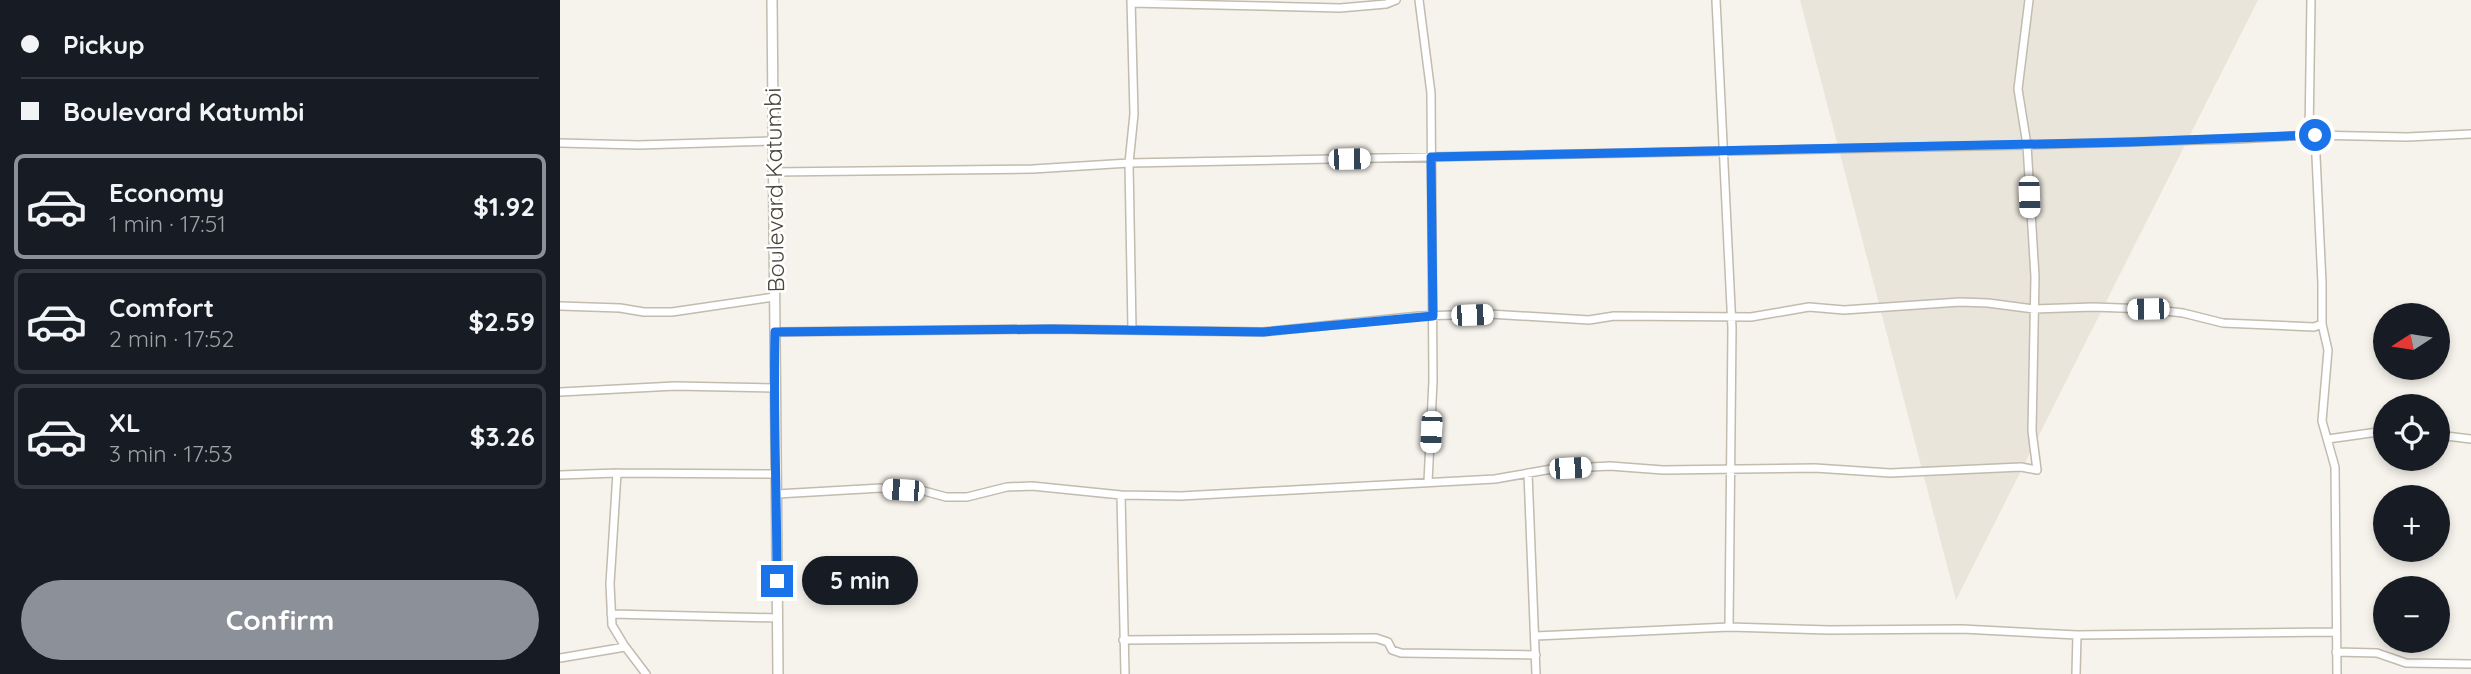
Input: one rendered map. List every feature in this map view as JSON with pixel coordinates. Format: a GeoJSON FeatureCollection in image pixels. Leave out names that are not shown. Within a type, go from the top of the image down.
{"type":"FeatureCollection","features":[{"type":"Feature","properties":{"kind":"street","name":"Boulevard Katumbi"},"geometry":{"type":"LineString","coordinates":[[772,0],[774,474],[777,494],[778,674]]}},
{"type":"Feature","properties":{"kind":"street"},"geometry":{"type":"LineString","coordinates":[[1132,329],[1129,163],[1134,114],[1131,1],[1340,8],[1386,4],[1396,0]]}},
{"type":"Feature","properties":{"kind":"street"},"geometry":{"type":"LineString","coordinates":[[1419,0],[1431,93],[1433,381],[1428,482]]}},
{"type":"Feature","properties":{"kind":"street"},"geometry":{"type":"LineString","coordinates":[[1716,0],[1731,316],[1729,627]]}},
{"type":"Feature","properties":{"kind":"street"},"geometry":{"type":"LineString","coordinates":[[777,494],[881,488],[967,497],[1007,487],[1032,486],[1121,495],[1181,496],[1495,479],[1552,469],[1610,466],[1663,470],[1815,468],[1891,473],[2021,467],[2037,470],[2032,431],[2035,277],[2027,145],[2018,89],[2029,0]]}},
{"type":"Feature","properties":{"kind":"street"},"geometry":{"type":"LineString","coordinates":[[2311,0],[2312,135],[2322,283],[2322,324],[2328,350],[2322,421],[2334,467],[2337,674]]}},
{"type":"Feature","properties":{"kind":"street"},"geometry":{"type":"LineString","coordinates":[[773,172],[1033,169],[1129,163],[2027,145],[2312,135],[2407,137],[2471,134]]}},
{"type":"Feature","properties":{"kind":"street"},"geometry":{"type":"LineString","coordinates":[[560,143],[639,145],[773,141]]}},
{"type":"Feature","properties":{"kind":"street"},"geometry":{"type":"LineString","coordinates":[[560,306],[620,308],[644,313],[672,312],[774,297]]}},
{"type":"Feature","properties":{"kind":"street"},"geometry":{"type":"LineString","coordinates":[[775,332],[1132,329],[1263,332],[1433,316],[1489,314],[1589,320],[1614,316],[1759,316],[1809,307],[1844,310],[1960,302],[2035,309],[2148,309],[2183,313],[2223,323],[2314,327],[2322,324]]}},
{"type":"Feature","properties":{"kind":"street"},"geometry":{"type":"LineString","coordinates":[[560,392],[675,386],[774,388]]}},
{"type":"Feature","properties":{"kind":"street"},"geometry":{"type":"LineString","coordinates":[[2328,439],[2373,433]]}},
{"type":"Feature","properties":{"kind":"street"},"geometry":{"type":"LineString","coordinates":[[2450,436],[2471,439]]}},
{"type":"Feature","properties":{"kind":"street"},"geometry":{"type":"LineString","coordinates":[[617,473],[612,625],[646,674]]}},
{"type":"Feature","properties":{"kind":"street"},"geometry":{"type":"LineString","coordinates":[[1528,473],[1536,674]]}},
{"type":"Feature","properties":{"kind":"street"},"geometry":{"type":"LineString","coordinates":[[560,475],[774,474]]}},
{"type":"Feature","properties":{"kind":"street"},"geometry":{"type":"LineString","coordinates":[[1121,495],[1125,674]]}},
{"type":"Feature","properties":{"kind":"street"},"geometry":{"type":"LineString","coordinates":[[611,614],[778,618]]}},
{"type":"Feature","properties":{"kind":"street"},"geometry":{"type":"LineString","coordinates":[[1536,636],[1729,627],[1829,630],[1962,629],[2077,635],[2336,632]]}},
{"type":"Feature","properties":{"kind":"street"},"geometry":{"type":"LineString","coordinates":[[2076,674],[2077,635]]}},
{"type":"Feature","properties":{"kind":"street"},"geometry":{"type":"LineString","coordinates":[[1123,640],[1376,638],[1388,642],[1392,650],[1401,653],[1536,655]]}},
{"type":"Feature","properties":{"kind":"street"},"geometry":{"type":"LineString","coordinates":[[560,658],[625,647]]}},
{"type":"Feature","properties":{"kind":"street"},"geometry":{"type":"LineString","coordinates":[[2336,652],[2377,653],[2406,663],[2471,664]]}},
{"type":"Feature","properties":{"kind":"shaded area"},"geometry":{"type":"Polygon","coordinates":[[[1800,0],[2258,0],[1956,600],[1800,0]]]}},
{"type":"Feature","properties":{"kind":"route"},"geometry":{"type":"LineString","coordinates":[[777,581],[777,494],[774,474],[775,332],[1132,329],[1263,332],[1433,316],[1431,157],[2132,142],[2315,135]]}}]}
